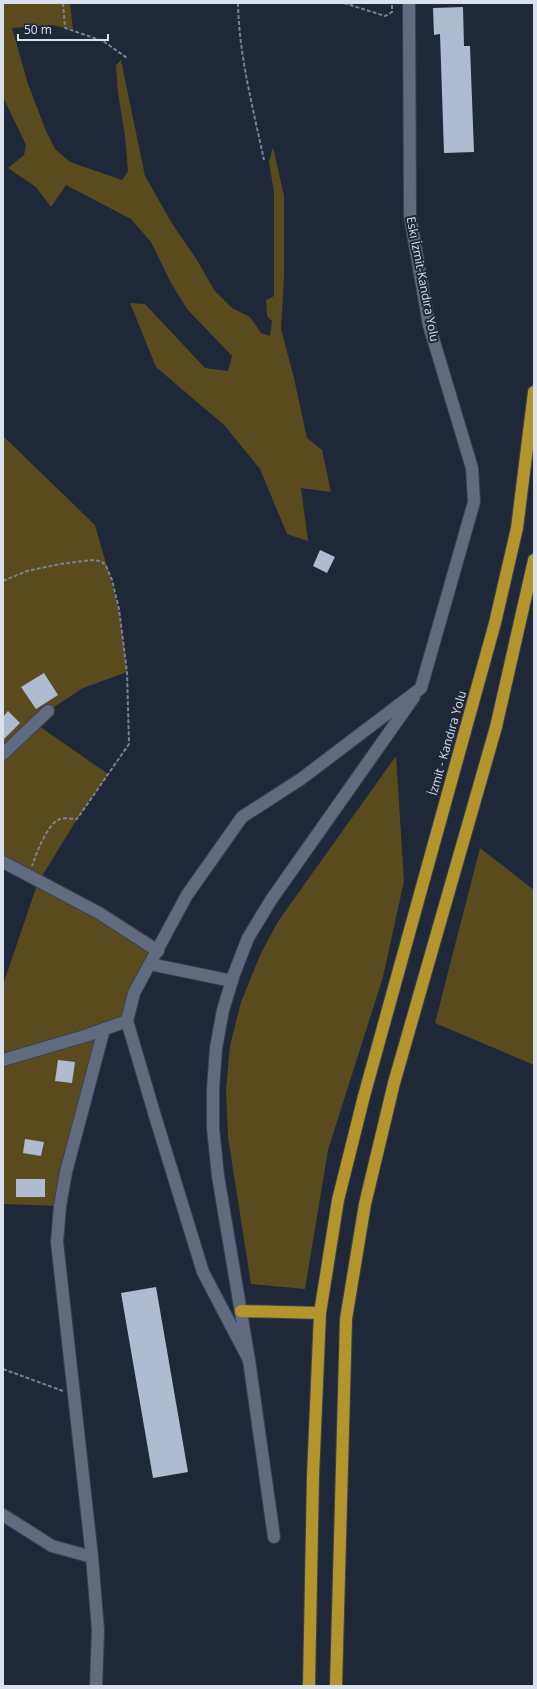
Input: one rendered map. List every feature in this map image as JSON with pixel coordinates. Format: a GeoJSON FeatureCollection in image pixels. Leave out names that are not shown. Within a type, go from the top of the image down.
{"type":"FeatureCollection","features":[{"type":"Feature","properties":{"kind":"highway","name":"İzmit - Kandıra Yolu"},"geometry":{"type":"LineString","coordinates":[[309,1686],[313,1476],[320,1313],[338,1200],[364,1096],[495,623],[517,528],[534,392]]}},
{"type":"Feature","properties":{"kind":"highway"},"geometry":{"type":"LineString","coordinates":[[336,1686],[346,1319],[365,1204],[394,1083],[496,727],[534,560]]}},
{"type":"Feature","properties":{"kind":"highway"},"geometry":{"type":"LineString","coordinates":[[241,1311],[320,1313]]}},
{"type":"Feature","properties":{"kind":"street","name":"Eskı İzmit-Kandıra Yolu"},"geometry":{"type":"LineString","coordinates":[[409,3],[410,216],[429,325],[472,468],[474,502],[421,688]]}},
{"type":"Feature","properties":{"kind":"street"},"geometry":{"type":"LineString","coordinates":[[249,1360],[203,1272],[127,1021],[134,993],[187,895],[242,817],[301,779],[421,688]]}},
{"type":"Feature","properties":{"kind":"street"},"geometry":{"type":"LineString","coordinates":[[274,1537],[249,1360],[218,1176],[213,1128],[213,1090],[216,1048],[223,1010],[248,938],[271,900],[421,688]]}},
{"type":"Feature","properties":{"kind":"street"},"geometry":{"type":"LineString","coordinates":[[3,754],[48,711]]}},
{"type":"Feature","properties":{"kind":"street"},"geometry":{"type":"LineString","coordinates":[[3,862],[99,914],[158,951]]}},
{"type":"Feature","properties":{"kind":"street"},"geometry":{"type":"LineString","coordinates":[[150,964],[232,981]]}},
{"type":"Feature","properties":{"kind":"street"},"geometry":{"type":"LineString","coordinates":[[3,1060],[127,1021]]}},
{"type":"Feature","properties":{"kind":"street"},"geometry":{"type":"LineString","coordinates":[[96,1686],[98,1630],[92,1557],[58,1249],[60,1206],[66,1172],[104,1029]]}},
{"type":"Feature","properties":{"kind":"street"},"geometry":{"type":"LineString","coordinates":[[3,1515],[52,1546],[92,1557]]}},
{"type":"Feature","properties":{"kind":"path"},"geometry":{"type":"LineString","coordinates":[[63,3],[65,28],[103,41],[127,58]]}},
{"type":"Feature","properties":{"kind":"path"},"geometry":{"type":"LineString","coordinates":[[238,3],[239,27],[244,67],[264,160]]}},
{"type":"Feature","properties":{"kind":"path"},"geometry":{"type":"LineString","coordinates":[[344,3],[384,16],[392,12],[392,3]]}},
{"type":"Feature","properties":{"kind":"path"},"geometry":{"type":"LineString","coordinates":[[3,581],[27,570],[92,560],[101,561],[106,566],[120,609],[127,672],[129,744],[77,819],[66,818],[57,820],[50,829],[42,840],[28,876]]}},
{"type":"Feature","properties":{"kind":"path"},"geometry":{"type":"LineString","coordinates":[[3,1369],[75,1396]]}},
{"type":"Feature","properties":{"kind":"shaded area"},"geometry":{"type":"Polygon","coordinates":[[[3,3],[70,3],[73,30],[52,25],[12,28],[28,84],[46,131],[55,149],[70,162],[122,180],[128,171],[116,65],[121,60],[145,176],[173,225],[197,260],[214,290],[232,308],[250,317],[261,333],[270,336],[272,321],[267,316],[266,300],[274,296],[274,192],[269,162],[273,147],[284,196],[284,277],[281,329],[294,378],[307,438],[322,450],[331,492],[301,488],[308,541],[287,534],[260,469],[224,425],[156,367],[130,303],[145,304],[205,368],[228,371],[232,356],[187,309],[171,283],[151,242],[131,219],[66,185],[51,207],[36,187],[8,168],[24,155],[26,145],[3,97],[3,3]]]}},
{"type":"Feature","properties":{"kind":"shaded area"},"geometry":{"type":"Polygon","coordinates":[[[3,436],[95,525],[119,609],[127,672],[83,688],[48,711],[36,724],[108,774],[77,819],[39,881],[158,951],[127,1021],[104,1029],[60,1206],[3,1204],[3,985],[38,882],[3,862],[3,436]]]}},
{"type":"Feature","properties":{"kind":"shaded area"},"geometry":{"type":"Polygon","coordinates":[[[396,756],[404,881],[383,977],[328,1150],[305,1289],[251,1284],[228,1137],[226,1089],[230,1046],[241,1002],[261,953],[279,920],[396,756]]]}},
{"type":"Feature","properties":{"kind":"shaded area"},"geometry":{"type":"Polygon","coordinates":[[[480,848],[534,890],[534,1065],[435,1023],[480,848]]]}},
{"type":"Feature","properties":{"kind":"building"},"geometry":{"type":"Polygon","coordinates":[[[463,7],[464,46],[470,46],[474,152],[444,153],[440,34],[434,35],[433,8],[463,7]]]}},
{"type":"Feature","properties":{"kind":"building"},"geometry":{"type":"Polygon","coordinates":[[[320,550],[335,557],[327,573],[313,566],[320,550]]]}},
{"type":"Feature","properties":{"kind":"building"},"geometry":{"type":"Polygon","coordinates":[[[44,673],[58,695],[36,709],[21,687],[44,673]]]}},
{"type":"Feature","properties":{"kind":"building"},"geometry":{"type":"Polygon","coordinates":[[[8,711],[20,723],[3,740],[3,717],[8,711]]]}},
{"type":"Feature","properties":{"kind":"building"},"geometry":{"type":"Polygon","coordinates":[[[58,1060],[75,1062],[72,1083],[55,1081],[58,1060]]]}},
{"type":"Feature","properties":{"kind":"building"},"geometry":{"type":"Polygon","coordinates":[[[25,1139],[44,1142],[41,1156],[23,1153],[25,1139]]]}},
{"type":"Feature","properties":{"kind":"building"},"geometry":{"type":"Polygon","coordinates":[[[16,1179],[45,1179],[45,1197],[16,1197],[16,1179]]]}},
{"type":"Feature","properties":{"kind":"building"},"geometry":{"type":"Polygon","coordinates":[[[156,1287],[188,1472],[153,1478],[121,1293],[156,1287]]]}}]}
